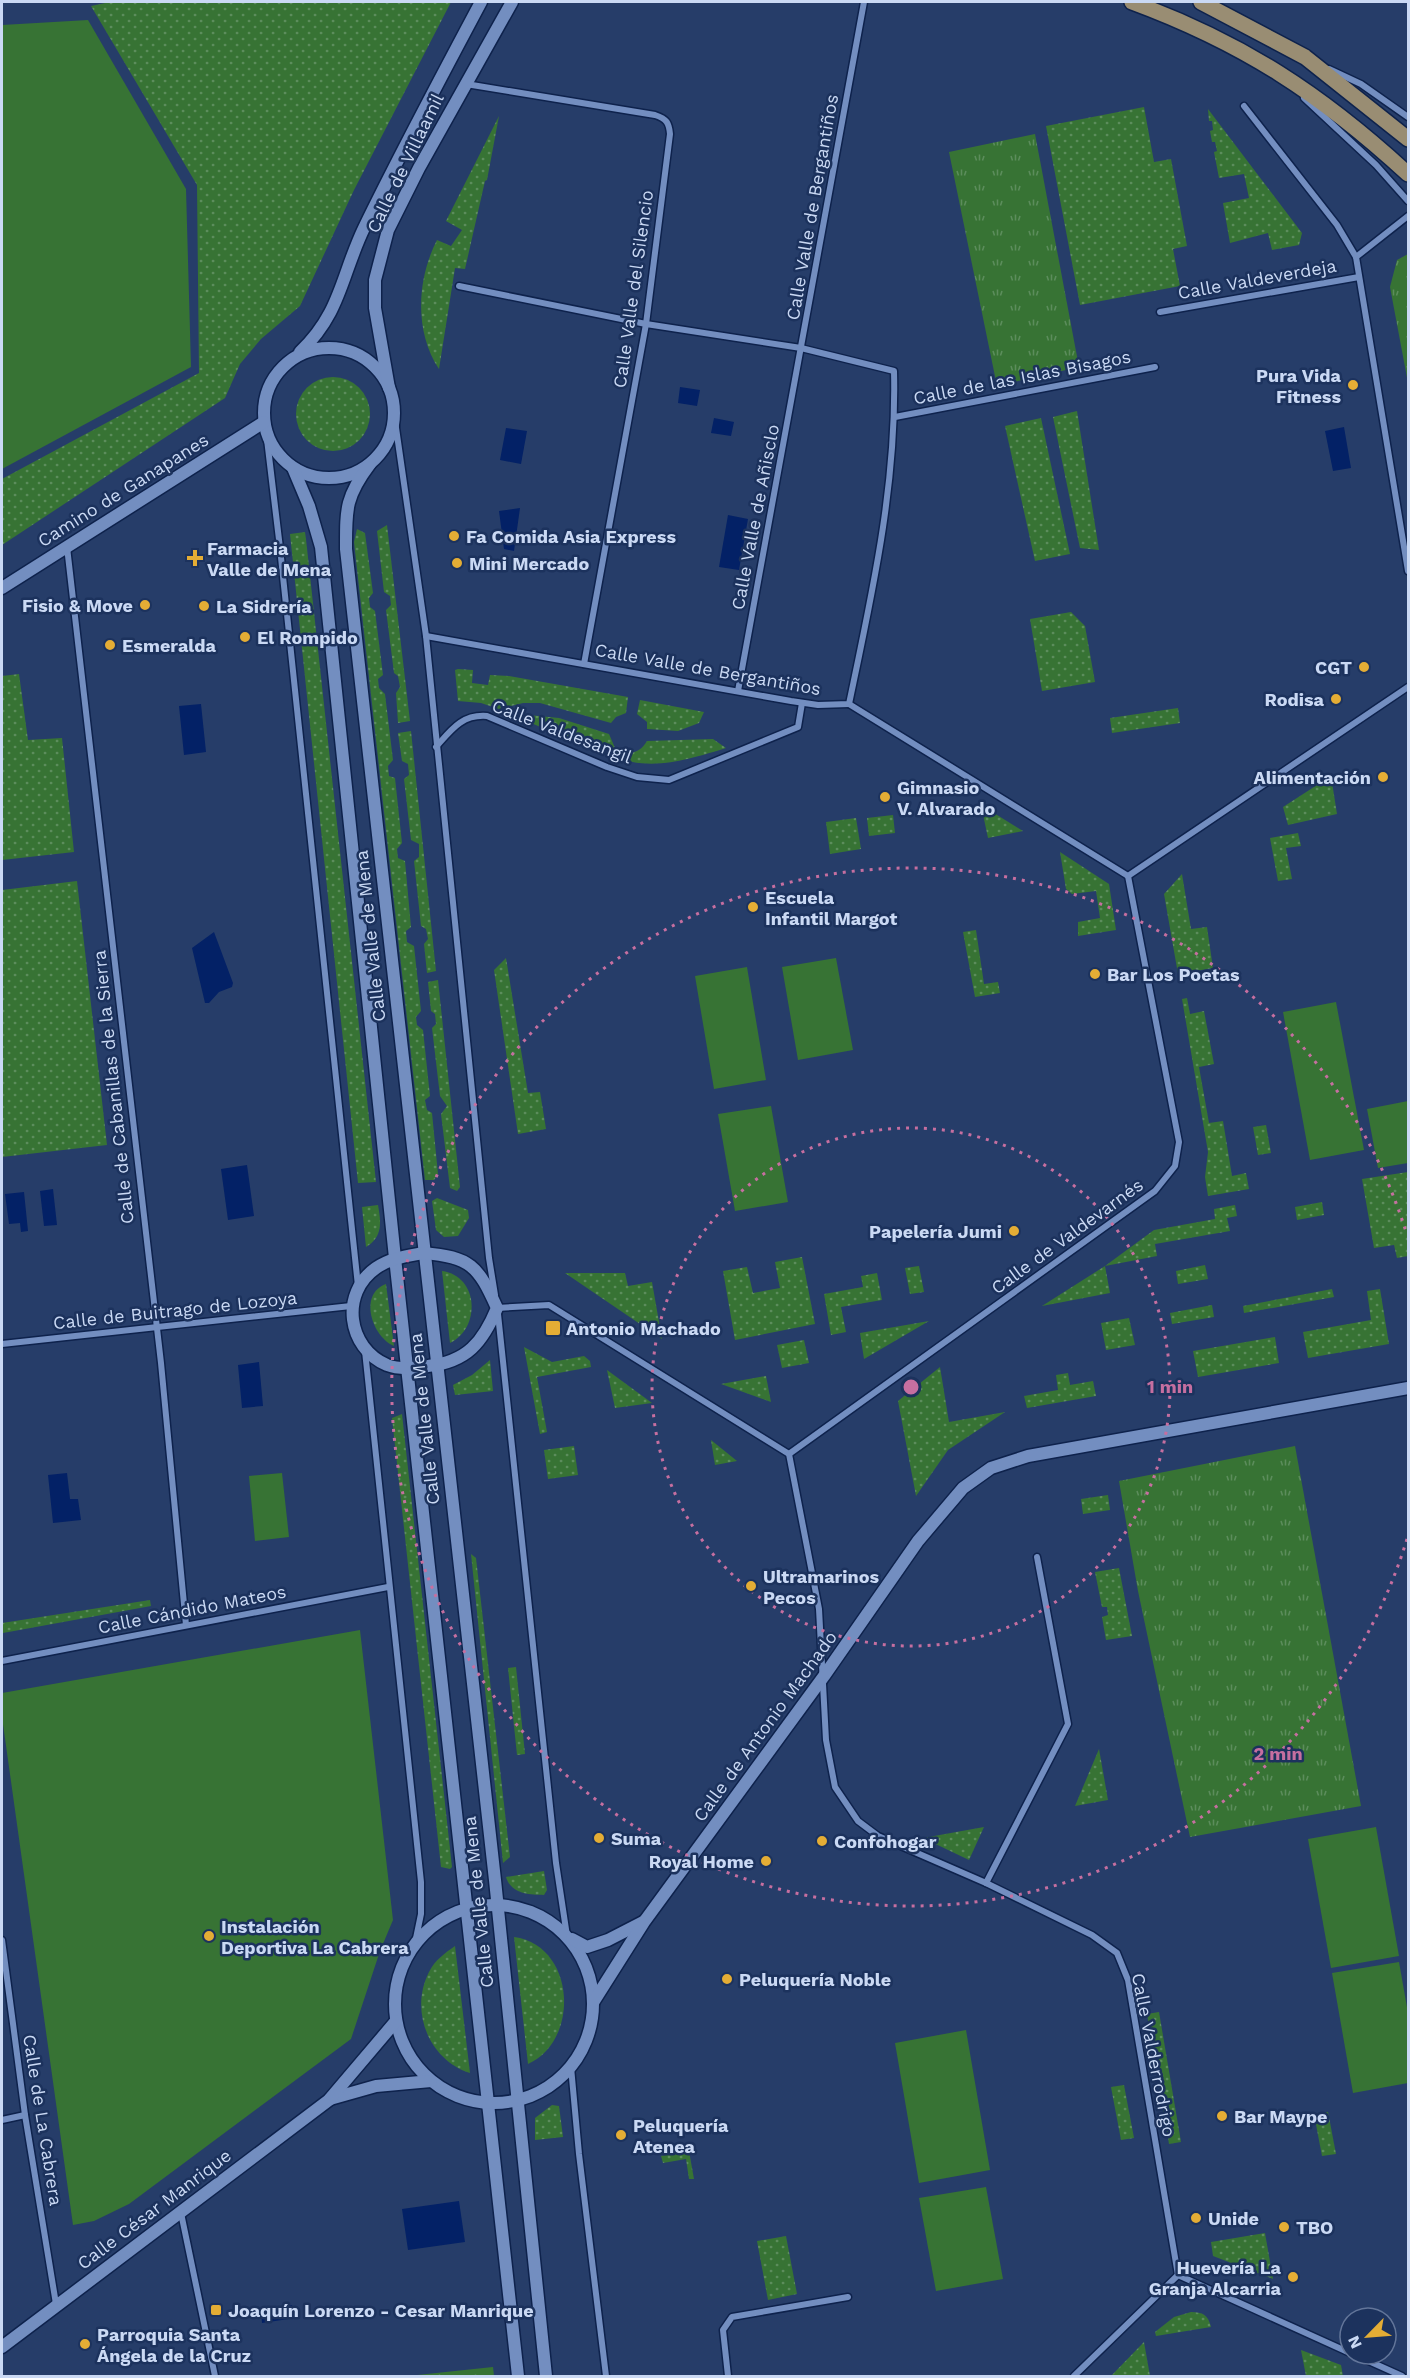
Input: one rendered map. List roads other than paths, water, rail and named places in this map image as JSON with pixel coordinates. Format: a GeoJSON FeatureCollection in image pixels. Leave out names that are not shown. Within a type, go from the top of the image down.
{"type":"FeatureCollection","features":[{"type":"Feature","properties":{"kind":"main road","name":"Calle de Villaamil"},"geometry":{"type":"LineString","coordinates":[[297,354],[319,334],[335,306],[360,238],[405,143],[481,2]]}},
{"type":"Feature","properties":{"kind":"main road","name":"Calle de Villaamil"},"geometry":{"type":"LineString","coordinates":[[389,388],[375,308],[375,280],[388,230],[465,84],[512,2]]}},
{"type":"Feature","properties":{"kind":"main road"},"geometry":{"type":"LineString","coordinates":[[1131,2],[1210,32],[1268,65],[1335,109],[1408,174]]}},
{"type":"Feature","properties":{"kind":"main road"},"geometry":{"type":"LineString","coordinates":[[1200,2],[1305,57],[1408,139]]}},
{"type":"Feature","properties":{"kind":"main road"},"geometry":{"type":"LineString","coordinates":[[316,348],[348,350],[366,358],[382,375],[389,388],[394,414],[386,444],[370,464],[345,476],[331,478],[312,476],[292,468],[277,453],[265,426],[263,413],[270,382],[284,364],[297,354],[316,348]]}},
{"type":"Feature","properties":{"kind":"main road","name":"Camino de Ganapanes"},"geometry":{"type":"LineString","coordinates":[[2,588],[265,426]]}},
{"type":"Feature","properties":{"kind":"main road","name":"Calle Valle de Mena"},"geometry":{"type":"LineString","coordinates":[[370,464],[356,483],[346,506],[346,549],[435,1365],[498,1905],[515,2102],[546,2376]]}},
{"type":"Feature","properties":{"kind":"main road","name":"Calle Valle de Mena"},"geometry":{"type":"LineString","coordinates":[[292,468],[309,506],[321,547],[394,1258],[518,2376]]}},
{"type":"Feature","properties":{"kind":"main road"},"geometry":{"type":"LineString","coordinates":[[423,1252],[448,1255],[467,1262],[483,1277],[497,1308],[486,1334],[470,1350],[451,1362],[408,1368],[387,1364],[365,1348],[353,1320],[351,1306],[358,1286],[375,1268],[394,1258],[423,1252]]}},
{"type":"Feature","properties":{"kind":"main road","name":"Calle de Antonio Machado"},"geometry":{"type":"LineString","coordinates":[[594,2001],[644,1922],[824,1676],[918,1541],[963,1488],[992,1468],[1028,1456],[1408,1388]]}},
{"type":"Feature","properties":{"kind":"main road"},"geometry":{"type":"LineString","coordinates":[[498,1905],[526,1909],[567,1936],[582,1956],[594,2001],[592,2022],[572,2067],[546,2089],[515,2102],[468,2100],[431,2081],[411,2059],[396,2021],[395,1999],[400,1972],[415,1943],[436,1923],[465,1908],[498,1905]]}},
{"type":"Feature","properties":{"kind":"main road","name":"Calle de Antonio Machado"},"geometry":{"type":"LineString","coordinates":[[567,1936],[587,1947],[608,1940],[644,1922]]}},
{"type":"Feature","properties":{"kind":"main road","name":"Calle César Manrique"},"geometry":{"type":"LineString","coordinates":[[2,2347],[329,2100],[396,2021]]}},
{"type":"Feature","properties":{"kind":"main road","name":"Calle César Manrique"},"geometry":{"type":"LineString","coordinates":[[329,2100],[376,2086],[431,2081]]}},
{"type":"Feature","properties":{"kind":"street","name":"Calle Valle de Bergantiños"},"geometry":{"type":"LineString","coordinates":[[426,636],[802,703],[849,704],[884,532],[896,417],[894,371],[801,348],[864,2]]}},
{"type":"Feature","properties":{"kind":"street"},"geometry":{"type":"LineString","coordinates":[[1305,57],[1361,84],[1408,117]]}},
{"type":"Feature","properties":{"kind":"street"},"geometry":{"type":"LineString","coordinates":[[1268,65],[1368,158],[1408,201]]}},
{"type":"Feature","properties":{"kind":"street","name":"Calle Valle del Silencio"},"geometry":{"type":"LineString","coordinates":[[465,84],[656,116],[664,118],[669,124],[670,134],[646,324],[584,664]]}},
{"type":"Feature","properties":{"kind":"street","name":"Calle Valdeverdeja"},"geometry":{"type":"LineString","coordinates":[[1244,106],[1337,225],[1356,257],[1408,571]]}},
{"type":"Feature","properties":{"kind":"street","name":"Calle Valdeverdeja"},"geometry":{"type":"LineString","coordinates":[[1356,257],[1408,216]]}},
{"type":"Feature","properties":{"kind":"street","name":"Calle Valdeverdeja"},"geometry":{"type":"LineString","coordinates":[[1160,312],[1359,277]]}},
{"type":"Feature","properties":{"kind":"street"},"geometry":{"type":"LineString","coordinates":[[459,286],[646,324],[801,348]]}},
{"type":"Feature","properties":{"kind":"street","name":"Calle Valle de Añisclo"},"geometry":{"type":"LineString","coordinates":[[738,691],[801,348]]}},
{"type":"Feature","properties":{"kind":"street","name":"Calle de las Islas Bisagos"},"geometry":{"type":"LineString","coordinates":[[896,417],[1155,366]]}},
{"type":"Feature","properties":{"kind":"street"},"geometry":{"type":"LineString","coordinates":[[394,414],[426,636],[489,1258],[497,1308],[557,1873],[567,1936]]}},
{"type":"Feature","properties":{"kind":"street"},"geometry":{"type":"LineString","coordinates":[[265,426],[283,572],[358,1286]]}},
{"type":"Feature","properties":{"kind":"street","name":"Calle de Cabanillas de la Sierra"},"geometry":{"type":"LineString","coordinates":[[67,546],[156,1326],[186,1625]]}},
{"type":"Feature","properties":{"kind":"street"},"geometry":{"type":"LineString","coordinates":[[849,704],[1128,876],[1408,687]]}},
{"type":"Feature","properties":{"kind":"street","name":"Calle Valdesangil"},"geometry":{"type":"LineString","coordinates":[[436,747],[464,719],[474,715],[487,716],[591,762],[637,777],[669,780],[798,727],[802,703]]}},
{"type":"Feature","properties":{"kind":"street","name":"Calle de Valdevarnés"},"geometry":{"type":"LineString","coordinates":[[789,1454],[1155,1191],[1175,1166],[1179,1142],[1128,876]]}},
{"type":"Feature","properties":{"kind":"street"},"geometry":{"type":"LineString","coordinates":[[497,1308],[549,1305],[789,1454]]}},
{"type":"Feature","properties":{"kind":"street","name":"Calle de Buitrago de Lozoya"},"geometry":{"type":"LineString","coordinates":[[2,1344],[351,1306]]}},
{"type":"Feature","properties":{"kind":"street"},"geometry":{"type":"LineString","coordinates":[[365,1348],[388,1587],[421,1882],[421,1914],[415,1943]]}},
{"type":"Feature","properties":{"kind":"street","name":"Calle Valderrodrigo"},"geometry":{"type":"LineString","coordinates":[[789,1454],[819,1609],[826,1740],[835,1787],[858,1821],[878,1836],[986,1883],[1092,1935],[1117,1953],[1128,1980],[1179,2275]]}},
{"type":"Feature","properties":{"kind":"street"},"geometry":{"type":"LineString","coordinates":[[986,1883],[1068,1724],[1037,1557]]}},
{"type":"Feature","properties":{"kind":"street","name":"Calle Cándido Mateos"},"geometry":{"type":"LineString","coordinates":[[2,1661],[388,1587]]}},
{"type":"Feature","properties":{"kind":"street","name":"Calle de La Cabrera"},"geometry":{"type":"LineString","coordinates":[[2,1940],[25,2115],[56,2304]]}},
{"type":"Feature","properties":{"kind":"street"},"geometry":{"type":"LineString","coordinates":[[572,2067],[579,2154],[606,2376]]}},
{"type":"Feature","properties":{"kind":"street"},"geometry":{"type":"LineString","coordinates":[[2,2120],[25,2115]]}},
{"type":"Feature","properties":{"kind":"street"},"geometry":{"type":"LineString","coordinates":[[180,2212],[215,2376]]}},
{"type":"Feature","properties":{"kind":"street"},"geometry":{"type":"LineString","coordinates":[[1074,2376],[1179,2275],[1338,2347]]}},
{"type":"Feature","properties":{"kind":"street"},"geometry":{"type":"LineString","coordinates":[[728,2376],[723,2330],[732,2318],[848,2297]]}},
{"type":"Feature","properties":{"kind":"street"},"geometry":{"type":"LineString","coordinates":[[1380,2366],[1402,2376]]}},
{"type":"Feature","properties":{"kind":"place","name":"Pura Vida Fitness"},"geometry":{"type":"Point","coordinates":[1353,385]}},
{"type":"Feature","properties":{"kind":"place","name":"Fa Comida Asia Express"},"geometry":{"type":"Point","coordinates":[454,536]}},
{"type":"Feature","properties":{"kind":"place","name":"Farmacia Valle de Mena"},"geometry":{"type":"Point","coordinates":[195,558]}},
{"type":"Feature","properties":{"kind":"place","name":"Mini Mercado"},"geometry":{"type":"Point","coordinates":[457,563]}},
{"type":"Feature","properties":{"kind":"place","name":"Fisio & Move"},"geometry":{"type":"Point","coordinates":[145,605]}},
{"type":"Feature","properties":{"kind":"place","name":"La Sidrería"},"geometry":{"type":"Point","coordinates":[204,606]}},
{"type":"Feature","properties":{"kind":"place","name":"El Rompido"},"geometry":{"type":"Point","coordinates":[245,637]}},
{"type":"Feature","properties":{"kind":"place","name":"Esmeralda"},"geometry":{"type":"Point","coordinates":[110,645]}},
{"type":"Feature","properties":{"kind":"place","name":"CGT"},"geometry":{"type":"Point","coordinates":[1364,667]}},
{"type":"Feature","properties":{"kind":"place","name":"Rodisa"},"geometry":{"type":"Point","coordinates":[1336,699]}},
{"type":"Feature","properties":{"kind":"place","name":"Alimentación"},"geometry":{"type":"Point","coordinates":[1383,777]}},
{"type":"Feature","properties":{"kind":"place","name":"Gimnasio V. Alvarado"},"geometry":{"type":"Point","coordinates":[885,797]}},
{"type":"Feature","properties":{"kind":"place","name":"Escuela Infantil Margot"},"geometry":{"type":"Point","coordinates":[753,907]}},
{"type":"Feature","properties":{"kind":"place","name":"Bar Los Poetas"},"geometry":{"type":"Point","coordinates":[1095,974]}},
{"type":"Feature","properties":{"kind":"place","name":"Papelería Jumi"},"geometry":{"type":"Point","coordinates":[1014,1231]}},
{"type":"Feature","properties":{"kind":"place","name":"Antonio Machado"},"geometry":{"type":"Point","coordinates":[553,1328]}},
{"type":"Feature","properties":{"kind":"place","name":"Ultramarinos Pecos"},"geometry":{"type":"Point","coordinates":[751,1586]}},
{"type":"Feature","properties":{"kind":"place","name":"Suma"},"geometry":{"type":"Point","coordinates":[599,1838]}},
{"type":"Feature","properties":{"kind":"place","name":"Confohogar"},"geometry":{"type":"Point","coordinates":[822,1841]}},
{"type":"Feature","properties":{"kind":"place","name":"Royal Home"},"geometry":{"type":"Point","coordinates":[766,1861]}},
{"type":"Feature","properties":{"kind":"place","name":"Instalación Deportiva La Cabrera"},"geometry":{"type":"Point","coordinates":[209,1936]}},
{"type":"Feature","properties":{"kind":"place","name":"Peluquería Noble"},"geometry":{"type":"Point","coordinates":[727,1979]}},
{"type":"Feature","properties":{"kind":"place","name":"Bar Maype"},"geometry":{"type":"Point","coordinates":[1222,2116]}},
{"type":"Feature","properties":{"kind":"place","name":"Peluquería Atenea"},"geometry":{"type":"Point","coordinates":[621,2135]}},
{"type":"Feature","properties":{"kind":"place","name":"Unide"},"geometry":{"type":"Point","coordinates":[1196,2218]}},
{"type":"Feature","properties":{"kind":"place","name":"TBO"},"geometry":{"type":"Point","coordinates":[1284,2227]}},
{"type":"Feature","properties":{"kind":"place","name":"Huevería La Granja Alcarria"},"geometry":{"type":"Point","coordinates":[1293,2277]}},
{"type":"Feature","properties":{"kind":"place","name":"Joaquín Lorenzo - Cesar Manrique"},"geometry":{"type":"Point","coordinates":[216,2310]}},
{"type":"Feature","properties":{"kind":"place","name":"Parroquia Santa Ángela de la Cruz"},"geometry":{"type":"Point","coordinates":[85,2344]}}]}
